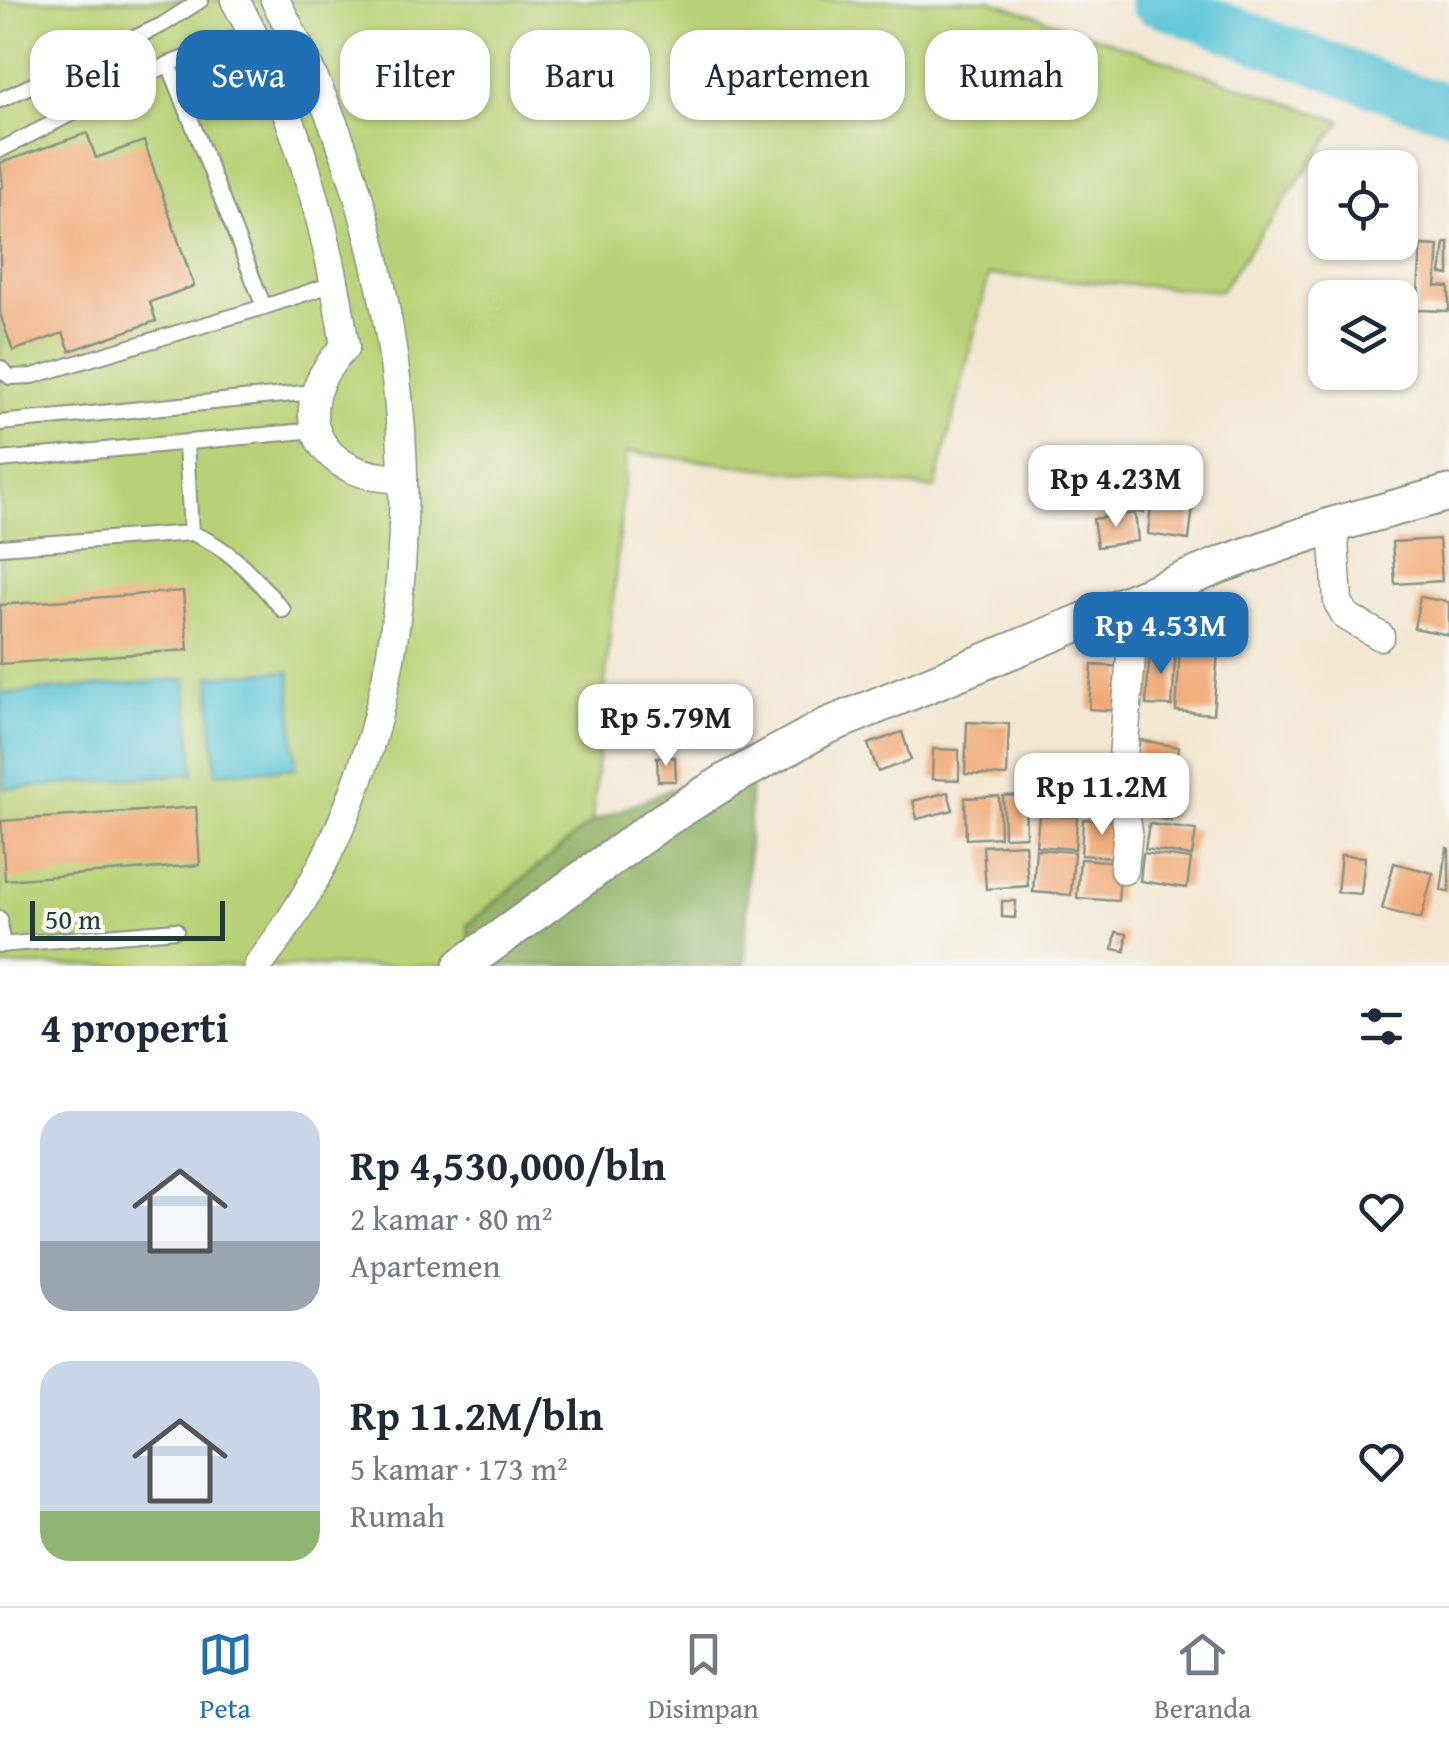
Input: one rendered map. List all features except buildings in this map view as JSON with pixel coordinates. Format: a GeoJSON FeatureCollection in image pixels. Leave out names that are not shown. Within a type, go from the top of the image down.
{"type":"FeatureCollection","features":[{"type":"Feature","properties":{"kind":"street"},"geometry":{"type":"LineString","coordinates":[[235,0],[251,30]]}},
{"type":"Feature","properties":{"kind":"street"},"geometry":{"type":"LineString","coordinates":[[258,966],[318,872],[346,811],[374,731],[396,631],[402,546],[390,342],[372,246],[344,152],[306,60],[275,0]]}},
{"type":"Feature","properties":{"kind":"street"},"geometry":{"type":"LineString","coordinates":[[289,120],[303,154],[336,283],[345,347]]}},
{"type":"Feature","properties":{"kind":"street"},"geometry":{"type":"LineString","coordinates":[[390,342],[345,347],[322,374],[314,392],[316,430],[328,454],[350,470],[375,478],[401,478]]}},
{"type":"Feature","properties":{"kind":"street"},"geometry":{"type":"LineString","coordinates":[[461,966],[664,820],[797,741],[1223,564],[1334,525],[1449,493]]}},
{"type":"Feature","properties":{"kind":"street"},"geometry":{"type":"LineString","coordinates":[[1334,525],[1338,602],[1346,616],[1380,636]]}},
{"type":"Feature","properties":{"kind":"street"},"geometry":{"type":"LineString","coordinates":[[1124,870],[1128,831],[1121,783],[1132,642],[1129,604]]}},
{"type":"Feature","properties":{"kind":"lane"},"geometry":{"type":"LineString","coordinates":[[0,100],[162,24],[193,2]]}},
{"type":"Feature","properties":{"kind":"lane"},"geometry":{"type":"LineString","coordinates":[[0,150],[176,61]]}},
{"type":"Feature","properties":{"kind":"lane"},"geometry":{"type":"LineString","coordinates":[[169,64],[264,308]]}},
{"type":"Feature","properties":{"kind":"lane"},"geometry":{"type":"LineString","coordinates":[[0,368],[10,376],[33,376],[336,283]]}},
{"type":"Feature","properties":{"kind":"lane"},"geometry":{"type":"LineString","coordinates":[[0,423],[314,392]]}},
{"type":"Feature","properties":{"kind":"lane"},"geometry":{"type":"LineString","coordinates":[[0,460],[316,430]]}},
{"type":"Feature","properties":{"kind":"lane"},"geometry":{"type":"LineString","coordinates":[[186,444],[191,533]]}},
{"type":"Feature","properties":{"kind":"lane"},"geometry":{"type":"LineString","coordinates":[[0,546],[191,533],[210,540],[240,562],[283,610]]}},
{"type":"Feature","properties":{"kind":"lane"},"geometry":{"type":"LineString","coordinates":[[0,919],[1,945],[176,930]]}},
{"type":"Feature","properties":{"kind":"green space"},"geometry":{"type":"Polygon","coordinates":[[[0,0],[990,0],[1077,30],[925,30],[925,120],[1098,120],[1098,37],[1341,121],[1320,150],[1308,150],[1308,167],[1220,291],[989,275],[935,489],[627,452],[592,822],[468,924],[472,966],[0,966],[0,0]]]}},
{"type":"Feature","properties":{"kind":"green space"},"geometry":{"type":"Polygon","coordinates":[[[751,756],[745,966],[472,966],[468,925],[592,822],[751,756]]]}},
{"type":"Feature","properties":{"kind":"water"},"geometry":{"type":"Polygon","coordinates":[[[290,671],[296,768],[216,773],[210,676],[290,671]]]}},
{"type":"Feature","properties":{"kind":"water"},"geometry":{"type":"Polygon","coordinates":[[[186,679],[194,773],[5,789],[0,694],[186,679]]]}},
{"type":"Feature","properties":{"kind":"waterway"},"geometry":{"type":"LineString","coordinates":[[1153,0],[1449,108]]}}]}
